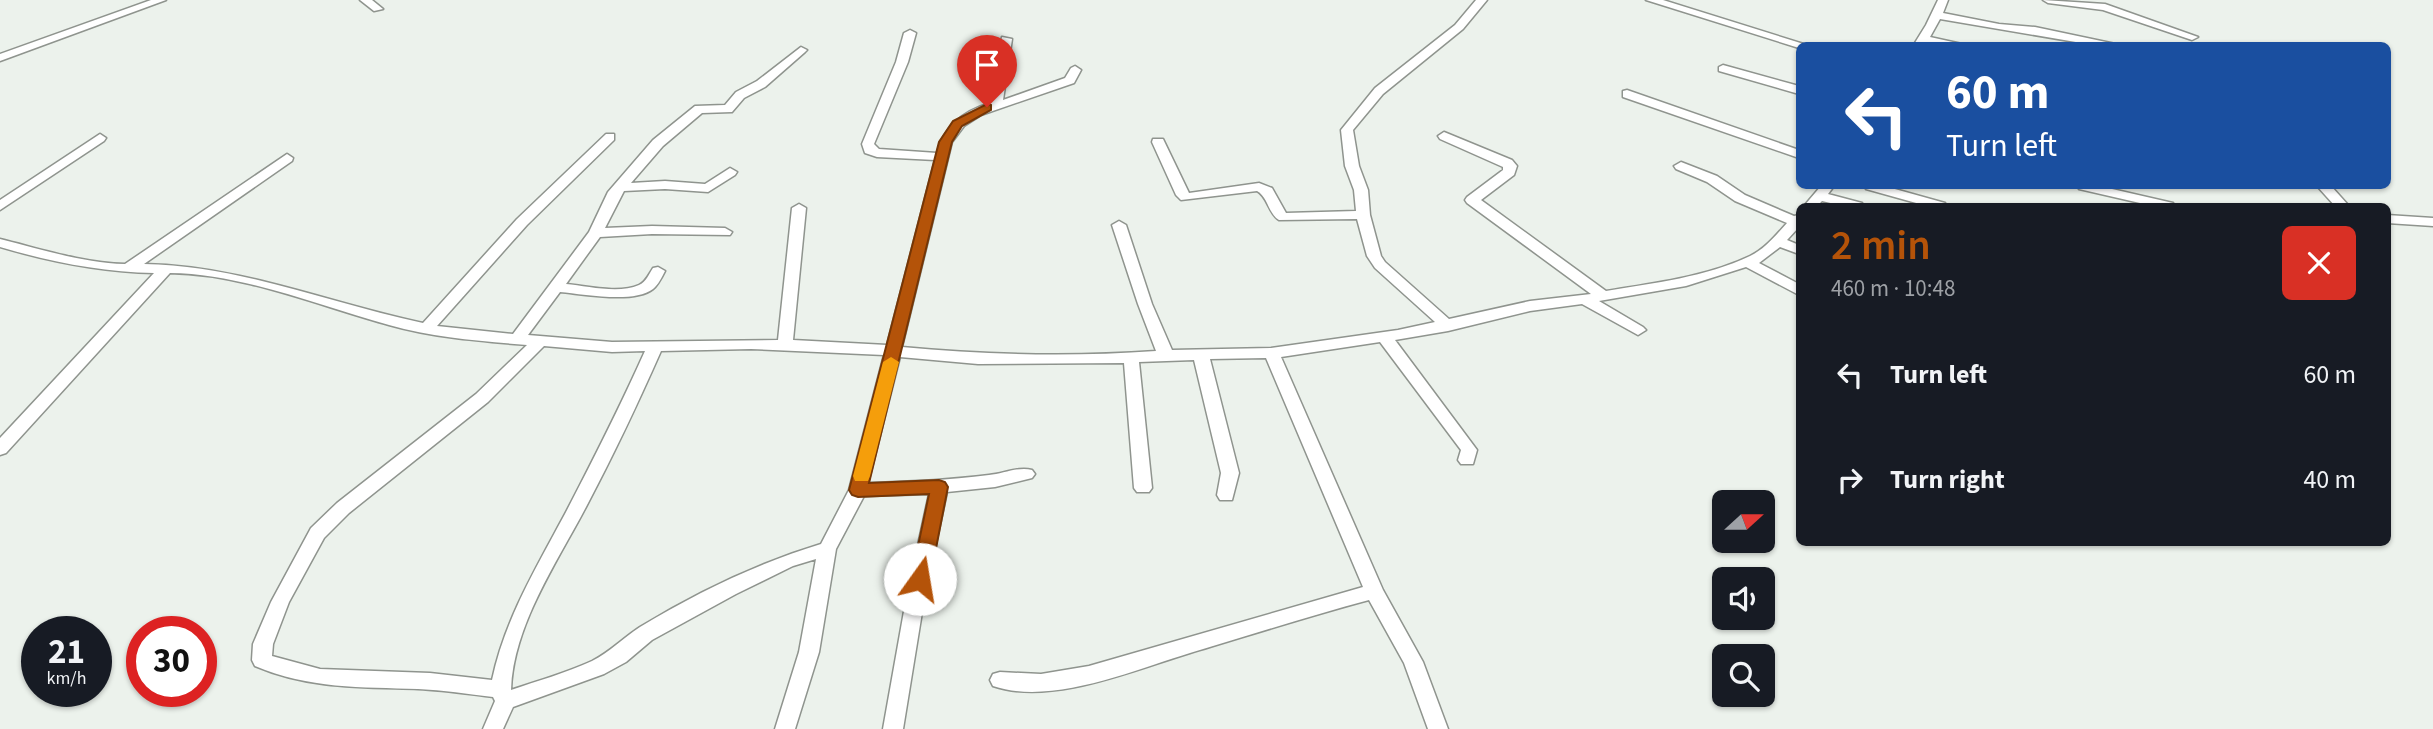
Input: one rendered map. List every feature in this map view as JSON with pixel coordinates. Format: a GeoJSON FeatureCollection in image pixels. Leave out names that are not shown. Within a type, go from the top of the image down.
{"type":"FeatureCollection","features":[{"type":"Feature","properties":{"kind":"street"},"geometry":{"type":"LineString","coordinates":[[0,58],[161,0]]}},
{"type":"Feature","properties":{"kind":"street"},"geometry":{"type":"LineString","coordinates":[[365,0],[378,9]]}},
{"type":"Feature","properties":{"kind":"street"},"geometry":{"type":"LineString","coordinates":[[1448,326],[1380,265],[1374,256],[1363,215],[1361,190],[1352,166],[1347,130],[1378,91],[1459,27],[1482,0]]}},
{"type":"Feature","properties":{"kind":"street"},"geometry":{"type":"LineString","coordinates":[[1651,0],[1796,43]]}},
{"type":"Feature","properties":{"kind":"street"},"geometry":{"type":"LineString","coordinates":[[1920,42],[1943,0]]}},
{"type":"Feature","properties":{"kind":"street"},"geometry":{"type":"LineString","coordinates":[[2048,0],[2105,7],[2192,37]]}},
{"type":"Feature","properties":{"kind":"street"},"geometry":{"type":"LineString","coordinates":[[1937,15],[2099,42]]}},
{"type":"Feature","properties":{"kind":"street"},"geometry":{"type":"LineString","coordinates":[[910,33],[902,62],[868,144],[870,150],[877,153],[942,157]]}},
{"type":"Feature","properties":{"kind":"street"},"geometry":{"type":"LineString","coordinates":[[996,103],[1006,39]]}},
{"type":"Feature","properties":{"kind":"street"},"geometry":{"type":"LineString","coordinates":[[516,340],[596,233],[604,212],[620,187],[658,144],[699,109],[728,109],[740,95],[761,84],[801,50]]}},
{"type":"Feature","properties":{"kind":"street"},"geometry":{"type":"LineString","coordinates":[[1723,69],[1796,89]]}},
{"type":"Feature","properties":{"kind":"street"},"geometry":{"type":"LineString","coordinates":[[785,729],[809,652],[827,549],[858,490],[946,142],[957,123],[996,103],[1015,100],[1070,79],[1075,70]]}},
{"type":"Feature","properties":{"kind":"street"},"geometry":{"type":"LineString","coordinates":[[1627,94],[1796,153]]}},
{"type":"Feature","properties":{"kind":"street"},"geometry":{"type":"LineString","coordinates":[[426,329],[522,222],[610,136]]}},
{"type":"Feature","properties":{"kind":"street"},"geometry":{"type":"LineString","coordinates":[[1444,136],[1510,166],[1509,172],[1472,200],[1605,297]]}},
{"type":"Feature","properties":{"kind":"street"},"geometry":{"type":"LineString","coordinates":[[0,206],[100,138]]}},
{"type":"Feature","properties":{"kind":"street"},"geometry":{"type":"LineString","coordinates":[[1158,142],[1186,197],[1259,187],[1267,191],[1280,215],[1284,217],[1363,215]]}},
{"type":"Feature","properties":{"kind":"street"},"geometry":{"type":"LineString","coordinates":[[129,268],[287,158]]}},
{"type":"Feature","properties":{"kind":"street"},"geometry":{"type":"LineString","coordinates":[[1681,166],[1712,179],[1740,198],[1796,219]]}},
{"type":"Feature","properties":{"kind":"street"},"geometry":{"type":"LineString","coordinates":[[620,187],[665,185],[708,188],[730,172]]}},
{"type":"Feature","properties":{"kind":"street"},"geometry":{"type":"LineString","coordinates":[[1881,189],[1930,203]]}},
{"type":"Feature","properties":{"kind":"street"},"geometry":{"type":"LineString","coordinates":[[2097,189],[2155,203]]}},
{"type":"Feature","properties":{"kind":"street"},"geometry":{"type":"LineString","coordinates":[[2327,189],[2339,203]]}},
{"type":"Feature","properties":{"kind":"street"},"geometry":{"type":"LineString","coordinates":[[1819,196],[1846,203]]}},
{"type":"Feature","properties":{"kind":"street"},"geometry":{"type":"LineString","coordinates":[[785,345],[799,208]]}},
{"type":"Feature","properties":{"kind":"street"},"geometry":{"type":"LineString","coordinates":[[2391,219],[2433,222]]}},
{"type":"Feature","properties":{"kind":"street"},"geometry":{"type":"LineString","coordinates":[[0,243],[76,262],[211,273],[272,285],[426,329],[516,340],[612,347],[689,344],[785,345],[978,359],[1131,358],[1271,353],[1384,337],[1448,326],[1530,306],[1605,297],[1686,282],[1747,262],[1778,241],[1796,222]]}},
{"type":"Feature","properties":{"kind":"street"},"geometry":{"type":"LineString","coordinates":[[1119,225],[1144,304],[1166,355]]}},
{"type":"Feature","properties":{"kind":"street"},"geometry":{"type":"LineString","coordinates":[[596,233],[652,230],[725,232]]}},
{"type":"Feature","properties":{"kind":"street"},"geometry":{"type":"LineString","coordinates":[[1778,241],[1796,249]]}},
{"type":"Feature","properties":{"kind":"street"},"geometry":{"type":"LineString","coordinates":[[1747,262],[1796,288]]}},
{"type":"Feature","properties":{"kind":"street"},"geometry":{"type":"LineString","coordinates":[[0,449],[166,269]]}},
{"type":"Feature","properties":{"kind":"street"},"geometry":{"type":"LineString","coordinates":[[555,287],[609,291],[641,289],[650,284],[658,271]]}},
{"type":"Feature","properties":{"kind":"street"},"geometry":{"type":"LineString","coordinates":[[1585,300],[1638,330]]}},
{"type":"Feature","properties":{"kind":"street"},"geometry":{"type":"LineString","coordinates":[[1384,337],[1464,442],[1469,450],[1467,460]]}},
{"type":"Feature","properties":{"kind":"street"},"geometry":{"type":"LineString","coordinates":[[539,342],[482,398],[342,508],[317,533],[280,602],[263,644],[262,660],[282,670],[314,678],[422,681],[503,695],[597,668],[619,656],[664,623],[729,589],[788,561],[827,549]]}},
{"type":"Feature","properties":{"kind":"street"},"geometry":{"type":"LineString","coordinates":[[493,729],[503,695],[509,645],[525,606],[615,436],[655,346]]}},
{"type":"Feature","properties":{"kind":"street"},"geometry":{"type":"LineString","coordinates":[[1271,353],[1374,591],[1413,662],[1438,729]]}},
{"type":"Feature","properties":{"kind":"street"},"geometry":{"type":"LineString","coordinates":[[1201,356],[1230,473],[1226,495]]}},
{"type":"Feature","properties":{"kind":"street"},"geometry":{"type":"LineString","coordinates":[[1131,358],[1143,488]]}},
{"type":"Feature","properties":{"kind":"street"},"geometry":{"type":"LineString","coordinates":[[858,490],[939,487],[995,481],[1026,474]]}},
{"type":"Feature","properties":{"kind":"street"},"geometry":{"type":"LineString","coordinates":[[893,729],[915,600],[939,487]]}},
{"type":"Feature","properties":{"kind":"street"},"geometry":{"type":"LineString","coordinates":[[1000,680],[1011,683],[1048,681],[1108,670],[1374,591]]}},
{"type":"Feature","properties":{"kind":"slow traffic"},"geometry":{"type":"LineString","coordinates":[[862,476],[891,362]]}},
{"type":"Feature","properties":{"kind":"route"},"geometry":{"type":"LineString","coordinates":[[920,579],[939,487],[858,490],[946,142],[957,123],[987,107]]}}]}
